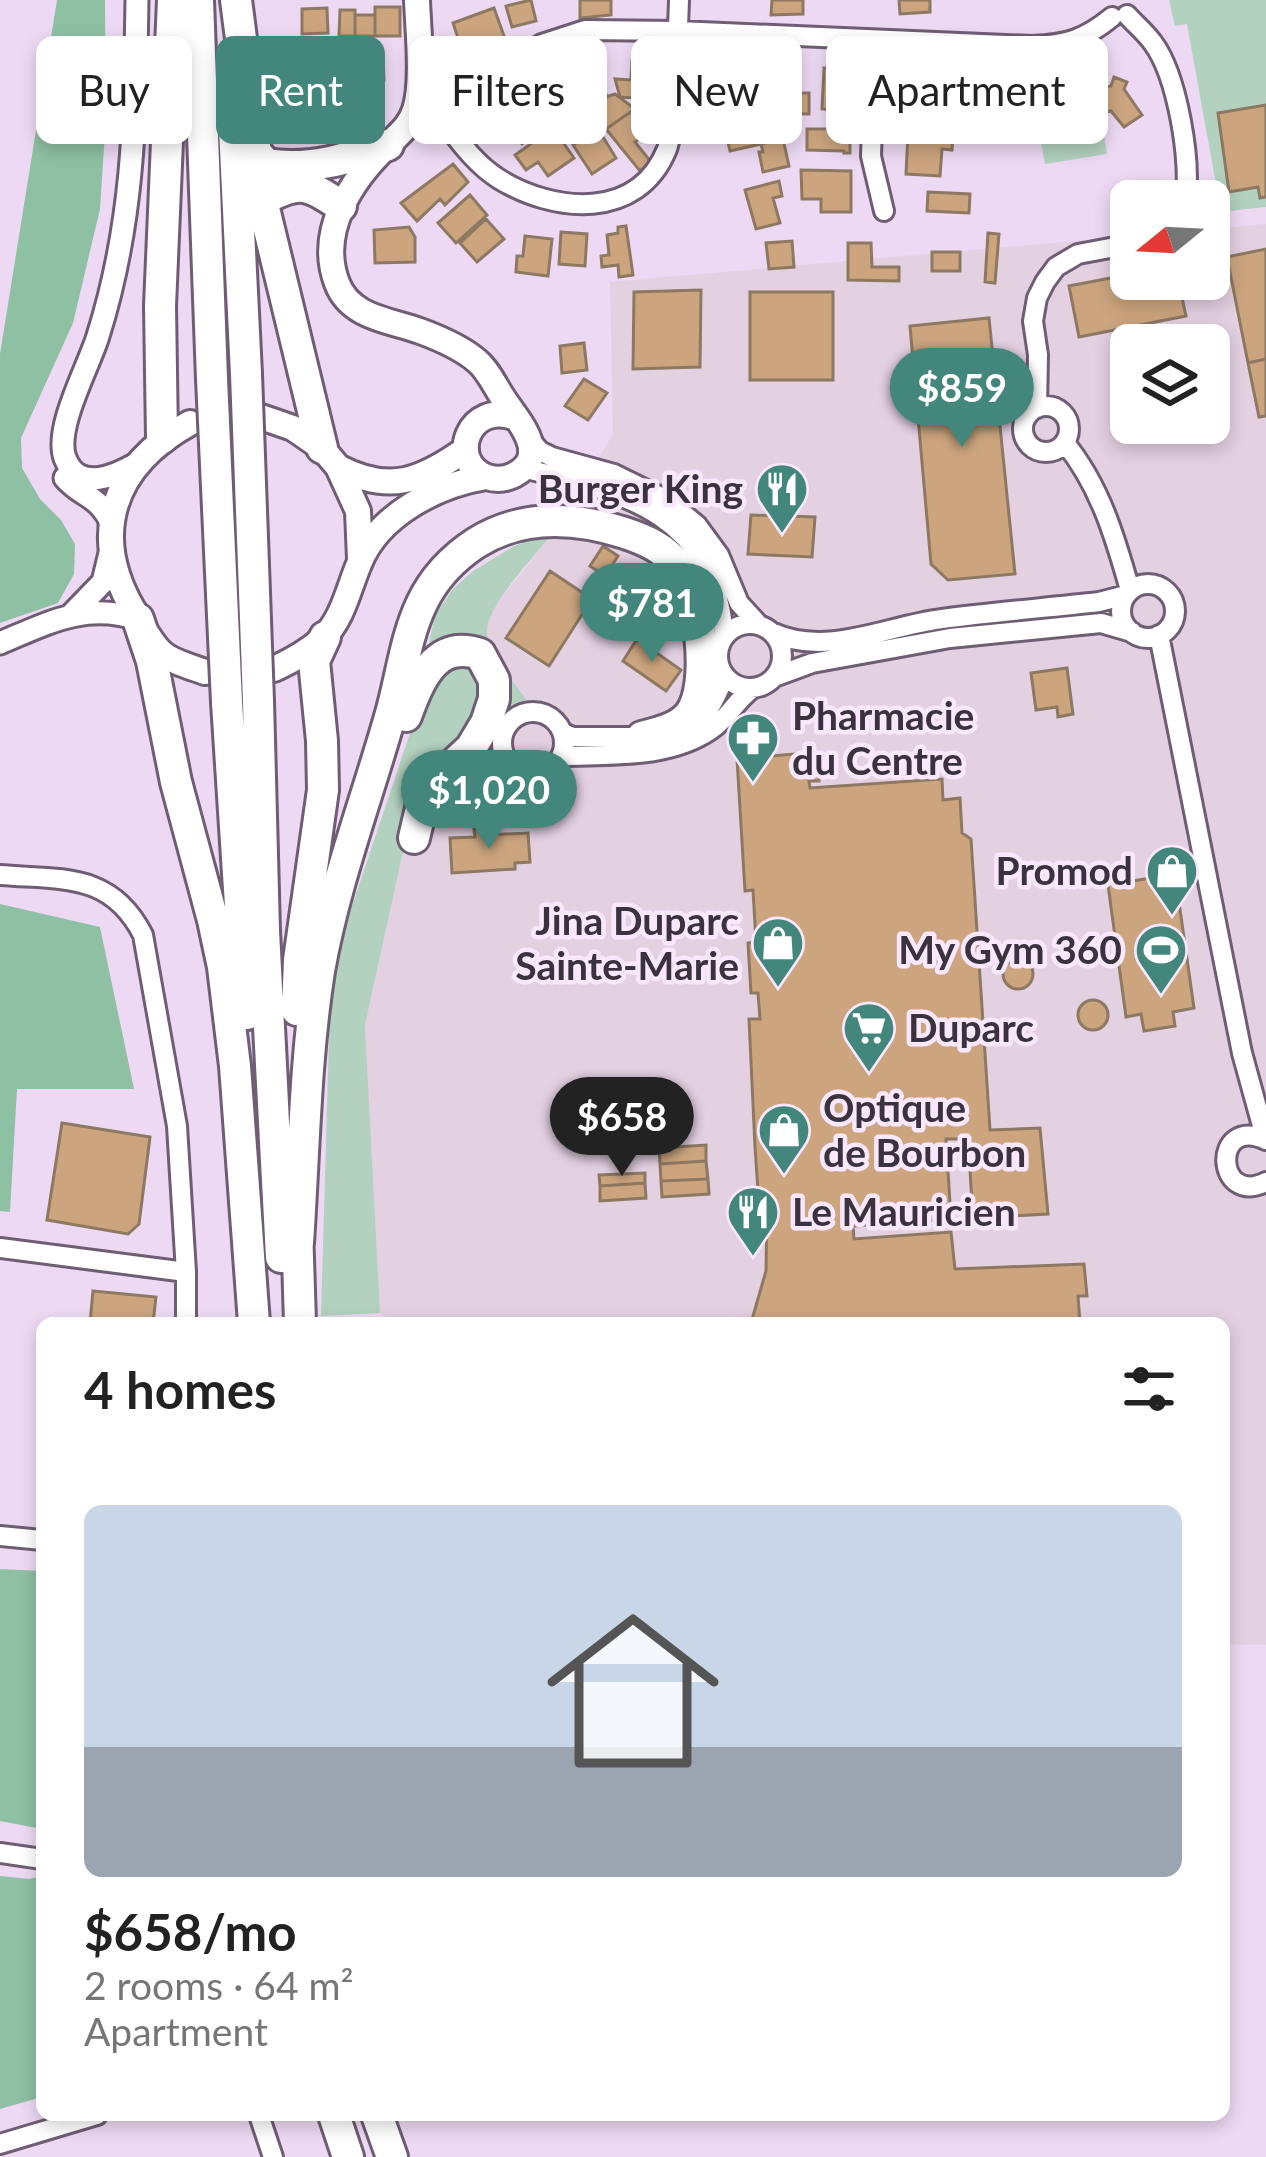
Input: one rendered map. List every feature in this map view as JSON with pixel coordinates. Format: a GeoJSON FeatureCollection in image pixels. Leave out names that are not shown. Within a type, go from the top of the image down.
{"type":"FeatureCollection","features":[{"type":"Feature","properties":{"kind":"highway"},"geometry":{"type":"LineString","coordinates":[[162,438],[160,306],[173,0]]}},
{"type":"Feature","properties":{"kind":"highway"},"geometry":{"type":"LineString","coordinates":[[198,0],[212,379],[266,954],[284,1317]]}},
{"type":"Feature","properties":{"kind":"highway"},"geometry":{"type":"LineString","coordinates":[[232,0],[262,200],[330,458]]}},
{"type":"Feature","properties":{"kind":"highway"},"geometry":{"type":"LineString","coordinates":[[232,0],[246,374],[243,702],[257,1317]]}},
{"type":"Feature","properties":{"kind":"highway"},"geometry":{"type":"LineString","coordinates":[[254,150],[266,164],[287,168],[341,161],[388,145]]}},
{"type":"Feature","properties":{"kind":"highway"},"geometry":{"type":"LineString","coordinates":[[262,200],[304,184],[340,206]]}},
{"type":"Feature","properties":{"kind":"highway"},"geometry":{"type":"LineString","coordinates":[[298,1243],[319,974],[332,912],[427,593],[454,560],[477,542],[524,524],[572,520],[660,548],[683,574],[696,608],[699,698],[680,724],[642,737]]}},
{"type":"Feature","properties":{"kind":"highway"},"geometry":{"type":"LineString","coordinates":[[138,619],[152,661],[176,782],[223,967],[235,1066],[249,1292],[255,1317]]}},
{"type":"Feature","properties":{"kind":"highway"},"geometry":{"type":"LineString","coordinates":[[301,1317],[293,1146],[297,986],[323,790],[314,661],[325,637]]}},
{"type":"Feature","properties":{"kind":"highway"},"geometry":{"type":"LineString","coordinates":[[369,791],[396,742],[416,688],[442,654],[456,650],[480,654],[494,680],[486,723],[422,805],[415,838]]}},
{"type":"Feature","properties":{"kind":"highway"},"geometry":{"type":"LineString","coordinates":[[324,2121],[335,2157]]}},
{"type":"Feature","properties":{"kind":"highway"},"geometry":{"type":"LineString","coordinates":[[336,2121],[348,2157]]}},
{"type":"Feature","properties":{"kind":"highway"},"geometry":{"type":"LineString","coordinates":[[370,2121],[381,2157]]}},
{"type":"Feature","properties":{"kind":"highway"},"geometry":{"type":"LineString","coordinates":[[379,2121],[392,2157]]}},
{"type":"Feature","properties":{"kind":"main road"},"geometry":{"type":"LineString","coordinates":[[416,0],[417,36]]}},
{"type":"Feature","properties":{"kind":"main road"},"geometry":{"type":"LineString","coordinates":[[360,559],[394,519],[417,501],[464,480],[512,476],[530,455],[526,428],[480,364],[420,331],[379,320],[347,300],[337,284],[332,255],[340,206],[358,176],[409,122]]}},
{"type":"Feature","properties":{"kind":"main road"},"geometry":{"type":"LineString","coordinates":[[460,350],[481,388],[476,422]]}},
{"type":"Feature","properties":{"kind":"main road"},"geometry":{"type":"LineString","coordinates":[[486,476],[469,460],[470,429],[496,413],[516,418]]}},
{"type":"Feature","properties":{"kind":"main road"},"geometry":{"type":"LineString","coordinates":[[261,417],[293,428],[358,478],[376,482],[399,482],[466,449]]}},
{"type":"Feature","properties":{"kind":"main road"},"geometry":{"type":"LineString","coordinates":[[190,423],[162,438],[136,464],[124,482],[111,536],[119,586],[138,619],[163,654],[205,672]]}},
{"type":"Feature","properties":{"kind":"main road"},"geometry":{"type":"LineString","coordinates":[[274,669],[325,637],[347,600],[360,559],[358,511],[330,458]]}},
{"type":"Feature","properties":{"kind":"street"},"geometry":{"type":"LineString","coordinates":[[136,464],[102,480],[86,477],[65,458],[63,438],[97,340],[121,245],[134,154],[137,0]]}},
{"type":"Feature","properties":{"kind":"street"},"geometry":{"type":"LineString","coordinates":[[464,144],[499,178],[574,205],[614,200],[634,191],[651,176],[669,142],[679,0]]}},
{"type":"Feature","properties":{"kind":"street"},"geometry":{"type":"LineString","coordinates":[[1085,36],[1119,8],[1153,42],[1179,113],[1189,180]]}},
{"type":"Feature","properties":{"kind":"street"},"geometry":{"type":"LineString","coordinates":[[561,36],[603,28],[826,38]]}},
{"type":"Feature","properties":{"kind":"street"},"geometry":{"type":"LineString","coordinates":[[871,144],[884,211]]}},
{"type":"Feature","properties":{"kind":"street"},"geometry":{"type":"LineString","coordinates":[[1046,408],[1033,321],[1037,298],[1056,267],[1078,254],[1110,248]]}},
{"type":"Feature","properties":{"kind":"street"},"geometry":{"type":"LineString","coordinates":[[72,614],[103,582],[111,536],[105,511],[92,496],[69,484],[52,448],[52,432],[76,392]]}},
{"type":"Feature","properties":{"kind":"street"},"geometry":{"type":"LineString","coordinates":[[1046,453],[1065,443],[1069,424],[1064,414],[1046,408],[1025,418],[1023,434],[1031,448],[1060,459],[1091,483]]}},
{"type":"Feature","properties":{"kind":"street"},"geometry":{"type":"LineString","coordinates":[[531,441],[552,457],[614,474],[665,499],[697,525],[719,555],[739,603],[781,649],[774,676]]}},
{"type":"Feature","properties":{"kind":"street"},"geometry":{"type":"LineString","coordinates":[[1065,443],[1086,469],[1113,529],[1151,584]]}},
{"type":"Feature","properties":{"kind":"street"},"geometry":{"type":"LineString","coordinates":[[523,468],[605,489],[644,505],[676,527],[707,568],[718,600],[724,636],[718,656],[724,676],[752,688]]}},
{"type":"Feature","properties":{"kind":"street"},"geometry":{"type":"LineString","coordinates":[[1113,529],[1128,593],[1122,615],[1132,632]]}},
{"type":"Feature","properties":{"kind":"street"},"geometry":{"type":"LineString","coordinates":[[562,756],[658,750],[689,742],[716,727],[752,688],[812,663],[950,638],[1101,623],[1145,638],[1160,635],[1171,624],[1174,609],[1167,592],[1144,584],[1099,602],[913,623],[840,642],[788,640],[765,628],[740,625],[724,636]]}},
{"type":"Feature","properties":{"kind":"street"},"geometry":{"type":"LineString","coordinates":[[0,643],[72,614],[114,611],[138,619]]}},
{"type":"Feature","properties":{"kind":"street"},"geometry":{"type":"LineString","coordinates":[[1160,635],[1242,1053],[1266,1140]]}},
{"type":"Feature","properties":{"kind":"street"},"geometry":{"type":"LineString","coordinates":[[563,733],[573,737],[674,734],[702,720],[724,676]]}},
{"type":"Feature","properties":{"kind":"street"},"geometry":{"type":"LineString","coordinates":[[529,712],[544,714],[563,733],[562,756],[548,772],[518,772],[503,754],[505,728],[515,717],[529,712]]}},
{"type":"Feature","properties":{"kind":"street"},"geometry":{"type":"LineString","coordinates":[[0,875],[85,881],[111,893],[131,912],[143,935],[177,1126],[186,1317]]}},
{"type":"Feature","properties":{"kind":"street"},"geometry":{"type":"LineString","coordinates":[[1242,1053],[1245,1104],[1225,1157],[1228,1173],[1240,1184],[1248,1187],[1266,1182]]}},
{"type":"Feature","properties":{"kind":"street"},"geometry":{"type":"LineString","coordinates":[[1235,1140],[1251,1135],[1266,1140]]}},
{"type":"Feature","properties":{"kind":"street"},"geometry":{"type":"LineString","coordinates":[[0,1248],[186,1272]]}},
{"type":"Feature","properties":{"kind":"street"},"geometry":{"type":"LineString","coordinates":[[0,1536],[36,1539]]}},
{"type":"Feature","properties":{"kind":"street"},"geometry":{"type":"LineString","coordinates":[[0,1853],[36,1858]]}},
{"type":"Feature","properties":{"kind":"street"},"geometry":{"type":"LineString","coordinates":[[0,2144],[77,2121]]}},
{"type":"Feature","properties":{"kind":"street"},"geometry":{"type":"LineString","coordinates":[[261,2121],[273,2157]]}},
{"type":"Feature","properties":{"kind":"shaded area"},"geometry":{"type":"Polygon","coordinates":[[[1266,224],[1266,1645],[1230,1644],[1230,1317],[386,1317],[380,1313],[365,1025],[413,806],[526,699],[491,649],[486,630],[492,610],[554,532],[613,434],[610,282],[1110,238],[1110,300],[1230,300],[1230,227],[1266,224]]]}},
{"type":"Feature","properties":{"kind":"green space"},"geometry":{"type":"Polygon","coordinates":[[[57,0],[105,0],[105,36],[51,36],[57,0]]]}},
{"type":"Feature","properties":{"kind":"green space"},"geometry":{"type":"Polygon","coordinates":[[[1169,0],[1266,0],[1266,207],[1230,211],[1230,180],[1215,180],[1187,24],[1175,26],[1169,0]]]}},
{"type":"Feature","properties":{"kind":"green space"},"geometry":{"type":"Polygon","coordinates":[[[36,130],[36,144],[104,144],[100,209],[73,323],[21,438],[22,468],[75,544],[74,574],[58,603],[0,623],[0,354],[36,130]]]}},
{"type":"Feature","properties":{"kind":"green space"},"geometry":{"type":"Polygon","coordinates":[[[1041,144],[1105,144],[1107,154],[1045,164],[1041,144]]]}},
{"type":"Feature","properties":{"kind":"green space"},"geometry":{"type":"Polygon","coordinates":[[[554,532],[502,596],[488,623],[493,651],[526,699],[502,721],[493,744],[413,806],[365,1025],[380,1313],[321,1316],[331,969],[410,733],[435,615],[473,571],[514,546],[554,532]]]}},
{"type":"Feature","properties":{"kind":"green space"},"geometry":{"type":"Polygon","coordinates":[[[0,904],[100,927],[134,1089],[17,1089],[10,1212],[0,1211],[0,904]]]}},
{"type":"Feature","properties":{"kind":"green space"},"geometry":{"type":"Polygon","coordinates":[[[0,1569],[36,1571],[36,1828],[0,1821],[0,1569]]]}},
{"type":"Feature","properties":{"kind":"green space"},"geometry":{"type":"Polygon","coordinates":[[[0,1876],[36,1877],[36,2099],[0,2109],[0,1876]]]}},
{"type":"Feature","properties":{"kind":"building"},"geometry":{"type":"Polygon","coordinates":[[[531,0],[536,21],[512,27],[506,6],[531,0]]]}},
{"type":"Feature","properties":{"kind":"building"},"geometry":{"type":"Polygon","coordinates":[[[580,0],[611,0],[611,15],[580,18],[580,0]]]}},
{"type":"Feature","properties":{"kind":"building"},"geometry":{"type":"Polygon","coordinates":[[[772,0],[803,0],[803,14],[771,15],[772,0]]]}},
{"type":"Feature","properties":{"kind":"building"},"geometry":{"type":"Polygon","coordinates":[[[899,0],[930,0],[930,12],[900,14],[899,0]]]}},
{"type":"Feature","properties":{"kind":"building"},"geometry":{"type":"Polygon","coordinates":[[[375,7],[400,7],[400,36],[375,36],[375,7]]]}},
{"type":"Feature","properties":{"kind":"building"},"geometry":{"type":"Polygon","coordinates":[[[327,8],[328,33],[302,34],[302,9],[327,8]]]}},
{"type":"Feature","properties":{"kind":"building"},"geometry":{"type":"Polygon","coordinates":[[[494,8],[504,36],[457,36],[453,23],[494,8]]]}},
{"type":"Feature","properties":{"kind":"building"},"geometry":{"type":"Polygon","coordinates":[[[340,10],[355,10],[355,36],[339,36],[340,10]]]}},
{"type":"Feature","properties":{"kind":"building"},"geometry":{"type":"Polygon","coordinates":[[[355,15],[375,15],[375,36],[355,36],[355,15]]]}},
{"type":"Feature","properties":{"kind":"building"},"geometry":{"type":"Polygon","coordinates":[[[824,68],[826,68],[826,109],[822,109],[824,68]]]}},
{"type":"Feature","properties":{"kind":"building"},"geometry":{"type":"Polygon","coordinates":[[[1114,77],[1127,82],[1124,89],[1142,115],[1124,127],[1108,112],[1114,77]]]}},
{"type":"Feature","properties":{"kind":"building"},"geometry":{"type":"Polygon","coordinates":[[[615,79],[631,80],[631,98],[620,97],[615,79]]]}},
{"type":"Feature","properties":{"kind":"building"},"geometry":{"type":"Polygon","coordinates":[[[802,93],[809,93],[809,114],[802,114],[802,93]]]}},
{"type":"Feature","properties":{"kind":"building"},"geometry":{"type":"Polygon","coordinates":[[[615,94],[631,106],[631,112],[607,128],[607,97],[615,94]]]}},
{"type":"Feature","properties":{"kind":"building"},"geometry":{"type":"Polygon","coordinates":[[[1266,105],[1266,197],[1260,198],[1258,187],[1230,192],[1218,113],[1266,105]]]}},
{"type":"Feature","properties":{"kind":"building"},"geometry":{"type":"Polygon","coordinates":[[[631,112],[631,144],[637,144],[651,162],[640,171],[607,128],[631,112]]]}},
{"type":"Feature","properties":{"kind":"building"},"geometry":{"type":"Polygon","coordinates":[[[807,129],[826,129],[826,144],[850,144],[850,153],[807,150],[807,129]]]}},
{"type":"Feature","properties":{"kind":"building"},"geometry":{"type":"Polygon","coordinates":[[[530,144],[564,144],[574,158],[548,176],[538,162],[526,170],[515,155],[530,144]]]}},
{"type":"Feature","properties":{"kind":"building"},"geometry":{"type":"Polygon","coordinates":[[[607,144],[616,158],[592,174],[573,145],[607,144]]]}},
{"type":"Feature","properties":{"kind":"building"},"geometry":{"type":"Polygon","coordinates":[[[728,144],[761,144],[730,151],[728,144]]]}},
{"type":"Feature","properties":{"kind":"building"},"geometry":{"type":"Polygon","coordinates":[[[761,144],[784,144],[789,166],[763,172],[759,152],[763,152],[761,144]]]}},
{"type":"Feature","properties":{"kind":"building"},"geometry":{"type":"Polygon","coordinates":[[[907,144],[952,144],[952,150],[942,149],[940,176],[906,174],[907,144]]]}},
{"type":"Feature","properties":{"kind":"building"},"geometry":{"type":"Polygon","coordinates":[[[453,164],[468,182],[445,205],[440,199],[417,221],[401,203],[453,164]]]}},
{"type":"Feature","properties":{"kind":"building"},"geometry":{"type":"Polygon","coordinates":[[[801,170],[851,171],[851,212],[821,212],[821,199],[802,199],[801,170]]]}},
{"type":"Feature","properties":{"kind":"building"},"geometry":{"type":"Polygon","coordinates":[[[779,181],[782,196],[773,198],[780,223],[756,229],[745,190],[779,181]]]}},
{"type":"Feature","properties":{"kind":"building"},"geometry":{"type":"Polygon","coordinates":[[[928,192],[970,194],[969,213],[927,211],[928,192]]]}},
{"type":"Feature","properties":{"kind":"building"},"geometry":{"type":"Polygon","coordinates":[[[470,195],[487,215],[456,243],[438,223],[470,195]]]}},
{"type":"Feature","properties":{"kind":"building"},"geometry":{"type":"Polygon","coordinates":[[[486,219],[504,239],[477,262],[460,243],[486,219]]]}},
{"type":"Feature","properties":{"kind":"building"},"geometry":{"type":"Polygon","coordinates":[[[626,226],[633,275],[619,277],[618,265],[602,267],[601,256],[609,255],[607,235],[626,226]]]}},
{"type":"Feature","properties":{"kind":"building"},"geometry":{"type":"Polygon","coordinates":[[[409,227],[415,237],[415,262],[375,263],[374,230],[409,227]]]}},
{"type":"Feature","properties":{"kind":"building"},"geometry":{"type":"Polygon","coordinates":[[[561,232],[587,234],[585,266],[559,264],[561,232]]]}},
{"type":"Feature","properties":{"kind":"building"},"geometry":{"type":"Polygon","coordinates":[[[988,233],[999,234],[995,283],[985,282],[988,233]]]}},
{"type":"Feature","properties":{"kind":"building"},"geometry":{"type":"Polygon","coordinates":[[[525,236],[552,239],[548,276],[516,272],[525,236]]]}},
{"type":"Feature","properties":{"kind":"building"},"geometry":{"type":"Polygon","coordinates":[[[792,241],[794,267],[769,269],[766,243],[792,241]]]}},
{"type":"Feature","properties":{"kind":"building"},"geometry":{"type":"Polygon","coordinates":[[[848,243],[871,243],[872,267],[899,267],[899,281],[848,280],[848,243]]]}},
{"type":"Feature","properties":{"kind":"building"},"geometry":{"type":"Polygon","coordinates":[[[1266,249],[1266,359],[1248,363],[1230,256],[1266,249]]]}},
{"type":"Feature","properties":{"kind":"building"},"geometry":{"type":"Polygon","coordinates":[[[932,252],[960,252],[960,271],[932,271],[932,252]]]}},
{"type":"Feature","properties":{"kind":"building"},"geometry":{"type":"Polygon","coordinates":[[[1110,278],[1110,300],[1183,300],[1186,316],[1145,324],[1110,324],[1110,331],[1079,337],[1069,286],[1110,278]]]}},
{"type":"Feature","properties":{"kind":"building"},"geometry":{"type":"Polygon","coordinates":[[[701,290],[700,367],[633,369],[634,292],[701,290]]]}},
{"type":"Feature","properties":{"kind":"building"},"geometry":{"type":"Polygon","coordinates":[[[750,292],[833,292],[833,380],[750,380],[750,292]]]}},
{"type":"Feature","properties":{"kind":"building"},"geometry":{"type":"Polygon","coordinates":[[[989,318],[1015,574],[948,580],[931,564],[910,326],[989,318]]]}},
{"type":"Feature","properties":{"kind":"building"},"geometry":{"type":"Polygon","coordinates":[[[584,343],[587,370],[562,373],[560,346],[584,343]]]}},
{"type":"Feature","properties":{"kind":"building"},"geometry":{"type":"Polygon","coordinates":[[[1266,359],[1266,416],[1259,417],[1248,363],[1266,359]]]}},
{"type":"Feature","properties":{"kind":"building"},"geometry":{"type":"Polygon","coordinates":[[[584,379],[607,393],[588,420],[565,406],[584,379]]]}},
{"type":"Feature","properties":{"kind":"building","name":"Burger King"},"geometry":{"type":"Polygon","coordinates":[[[751,515],[815,517],[812,557],[748,554],[751,515]]]}},
{"type":"Feature","properties":{"kind":"building"},"geometry":{"type":"Polygon","coordinates":[[[603,546],[618,556],[605,576],[590,566],[603,546]]]}},
{"type":"Feature","properties":{"kind":"building"},"geometry":{"type":"Polygon","coordinates":[[[550,571],[592,599],[549,666],[506,638],[550,571]]]}},
{"type":"Feature","properties":{"kind":"building"},"geometry":{"type":"Polygon","coordinates":[[[637,639],[681,670],[666,691],[623,661],[637,639]]]}},
{"type":"Feature","properties":{"kind":"building"},"geometry":{"type":"Polygon","coordinates":[[[1067,668],[1073,714],[1058,717],[1057,707],[1036,710],[1031,673],[1067,668]]]}},
{"type":"Feature","properties":{"kind":"building","name":"Duparc"},"geometry":{"type":"Polygon","coordinates":[[[794,754],[795,764],[818,764],[819,781],[809,781],[810,788],[942,779],[943,800],[960,798],[962,833],[971,839],[990,1130],[1040,1128],[1048,1214],[973,1218],[968,1139],[946,1139],[951,1219],[853,1226],[854,1239],[951,1232],[955,1269],[1084,1264],[1087,1296],[1078,1296],[1080,1317],[753,1317],[766,1271],[767,1205],[759,1206],[755,1147],[749,1019],[760,1019],[758,993],[751,993],[748,943],[756,942],[753,890],[745,891],[737,759],[794,754]]]}},
{"type":"Feature","properties":{"kind":"building"},"geometry":{"type":"Polygon","coordinates":[[[474,829],[486,829],[486,835],[528,833],[530,862],[515,863],[515,869],[452,873],[450,838],[475,837],[474,829]]]}},
{"type":"Feature","properties":{"kind":"building"},"geometry":{"type":"Polygon","coordinates":[[[1175,874],[1194,1008],[1173,1012],[1175,1026],[1144,1031],[1141,1014],[1126,1017],[1108,885],[1175,874]]]}},
{"type":"Feature","properties":{"kind":"building"},"geometry":{"type":"Polygon","coordinates":[[[1018,959],[1029,963],[1033,974],[1029,985],[1018,989],[1007,985],[1003,974],[1007,963],[1018,959]]]}},
{"type":"Feature","properties":{"kind":"building"},"geometry":{"type":"Polygon","coordinates":[[[1093,1000],[1104,1004],[1108,1015],[1104,1026],[1093,1030],[1082,1026],[1078,1015],[1082,1004],[1093,1000]]]}},
{"type":"Feature","properties":{"kind":"building"},"geometry":{"type":"Polygon","coordinates":[[[62,1123],[150,1137],[139,1224],[128,1234],[47,1220],[62,1123]]]}},
{"type":"Feature","properties":{"kind":"building"},"geometry":{"type":"Polygon","coordinates":[[[706,1145],[706,1161],[660,1164],[659,1148],[706,1145]]]}},
{"type":"Feature","properties":{"kind":"building"},"geometry":{"type":"Polygon","coordinates":[[[706,1161],[708,1179],[661,1181],[660,1164],[706,1161]]]}},
{"type":"Feature","properties":{"kind":"building"},"geometry":{"type":"Polygon","coordinates":[[[645,1173],[645,1183],[600,1186],[599,1175],[645,1173]]]}},
{"type":"Feature","properties":{"kind":"building"},"geometry":{"type":"Polygon","coordinates":[[[708,1179],[709,1194],[662,1197],[661,1181],[708,1179]]]}},
{"type":"Feature","properties":{"kind":"building"},"geometry":{"type":"Polygon","coordinates":[[[645,1183],[646,1198],[600,1201],[600,1186],[645,1183]]]}},
{"type":"Feature","properties":{"kind":"building"},"geometry":{"type":"Polygon","coordinates":[[[93,1291],[156,1297],[154,1317],[91,1317],[93,1291]]]}},
{"type":"Feature","properties":{"kind":"place","name":"Burger King"},"geometry":{"type":"Point","coordinates":[782,535]}},
{"type":"Feature","properties":{"kind":"place","name":"Pharmacie du Centre"},"geometry":{"type":"Point","coordinates":[753,784]}},
{"type":"Feature","properties":{"kind":"place","name":"Promod"},"geometry":{"type":"Point","coordinates":[1172,917]}},
{"type":"Feature","properties":{"kind":"place","name":"Jina Duparc Sainte-Marie"},"geometry":{"type":"Point","coordinates":[778,989]}},
{"type":"Feature","properties":{"kind":"place","name":"My Gym 360"},"geometry":{"type":"Point","coordinates":[1161,996]}},
{"type":"Feature","properties":{"kind":"place","name":"Duparc"},"geometry":{"type":"Point","coordinates":[869,1074]}},
{"type":"Feature","properties":{"kind":"place","name":"Optique de Bourbon"},"geometry":{"type":"Point","coordinates":[784,1176]}},
{"type":"Feature","properties":{"kind":"place","name":"Le Mauricien"},"geometry":{"type":"Point","coordinates":[753,1258]}}]}
